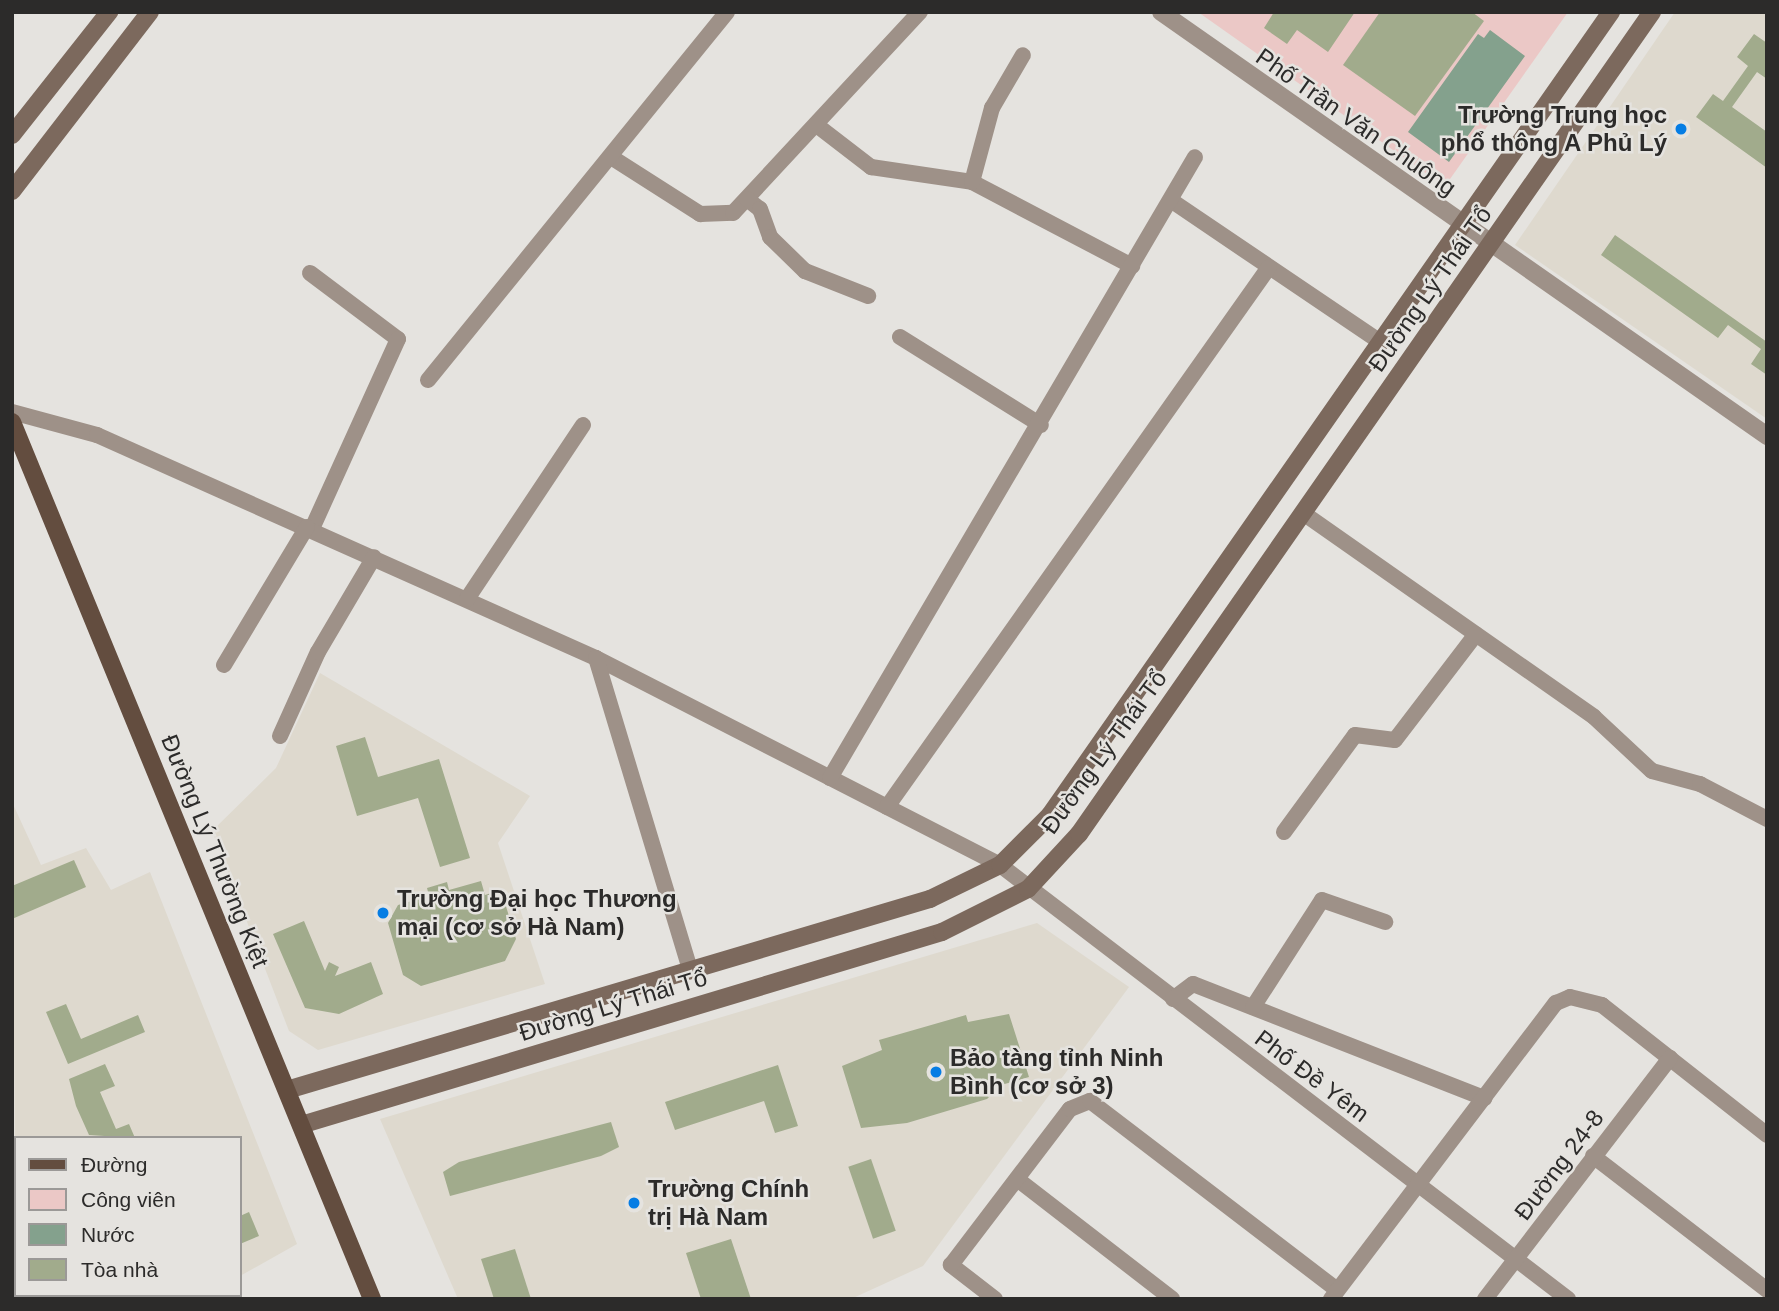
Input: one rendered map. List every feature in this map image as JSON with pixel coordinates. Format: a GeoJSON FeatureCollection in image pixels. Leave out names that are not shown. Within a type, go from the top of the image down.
{"type":"FeatureCollection","features":[{"type":"Feature","properties":{"kind":"main road"},"geometry":{"type":"LineString","coordinates":[[12,135],[109,12]]}},
{"type":"Feature","properties":{"kind":"main road"},"geometry":{"type":"LineString","coordinates":[[12,191],[150,12]]}},
{"type":"Feature","properties":{"kind":"main road","name":"Đường Lý Thái Tổ"},"geometry":{"type":"LineString","coordinates":[[287,1090],[930,899],[1000,865],[1050,815],[1611,12]]}},
{"type":"Feature","properties":{"kind":"main road","name":"Đường Lý Thái Tổ"},"geometry":{"type":"LineString","coordinates":[[301,1125],[942,932],[1028,889],[1079,834],[1652,12]]}},
{"type":"Feature","properties":{"kind":"main road","name":"Đường Lý Thường Kiệt"},"geometry":{"type":"LineString","coordinates":[[12,422],[372,1299]]}},
{"type":"Feature","properties":{"kind":"street"},"geometry":{"type":"LineString","coordinates":[[428,380],[727,12]]}},
{"type":"Feature","properties":{"kind":"street"},"geometry":{"type":"LineString","coordinates":[[611,157],[711,218],[733,213],[819,127],[920,12]]}},
{"type":"Feature","properties":{"kind":"street","name":"Phố Trần Văn Chuông"},"geometry":{"type":"LineString","coordinates":[[1161,12],[1489,247],[1767,436]]}},
{"type":"Feature","properties":{"kind":"street"},"geometry":{"type":"LineString","coordinates":[[972,182],[992,108],[1023,55]]}},
{"type":"Feature","properties":{"kind":"street"},"geometry":{"type":"LineString","coordinates":[[819,127],[871,167],[972,182],[1132,266]]}},
{"type":"Feature","properties":{"kind":"street"},"geometry":{"type":"LineString","coordinates":[[830,778],[1041,425],[1195,157]]}},
{"type":"Feature","properties":{"kind":"street"},"geometry":{"type":"LineString","coordinates":[[747,199],[760,209],[771,237],[805,271],[868,296]]}},
{"type":"Feature","properties":{"kind":"street"},"geometry":{"type":"LineString","coordinates":[[1172,201],[1380,342]]}},
{"type":"Feature","properties":{"kind":"street"},"geometry":{"type":"LineString","coordinates":[[887,807],[1269,267]]}},
{"type":"Feature","properties":{"kind":"street"},"geometry":{"type":"LineString","coordinates":[[224,665],[310,528],[398,339],[310,273]]}},
{"type":"Feature","properties":{"kind":"street"},"geometry":{"type":"LineString","coordinates":[[900,337],[1041,425]]}},
{"type":"Feature","properties":{"kind":"street","name":"Phố Đề Yêm"},"geometry":{"type":"LineString","coordinates":[[12,412],[97,435],[374,556],[596,658],[1000,865],[1568,1299]]}},
{"type":"Feature","properties":{"kind":"street"},"geometry":{"type":"LineString","coordinates":[[467,599],[583,425]]}},
{"type":"Feature","properties":{"kind":"street"},"geometry":{"type":"LineString","coordinates":[[1303,513],[1594,717],[1652,771],[1700,784],[1767,819]]}},
{"type":"Feature","properties":{"kind":"street"},"geometry":{"type":"LineString","coordinates":[[280,736],[318,652],[374,556]]}},
{"type":"Feature","properties":{"kind":"street"},"geometry":{"type":"LineString","coordinates":[[1284,832],[1355,735],[1395,740],[1476,634]]}},
{"type":"Feature","properties":{"kind":"street"},"geometry":{"type":"LineString","coordinates":[[596,658],[690,970]]}},
{"type":"Feature","properties":{"kind":"street"},"geometry":{"type":"LineString","coordinates":[[1253,1007],[1322,900],[1385,922]]}},
{"type":"Feature","properties":{"kind":"street"},"geometry":{"type":"LineString","coordinates":[[1173,999],[1193,984],[1484,1098]]}},
{"type":"Feature","properties":{"kind":"street"},"geometry":{"type":"LineString","coordinates":[[995,1299],[951,1265],[1070,1110],[1090,1101],[1334,1294],[1556,1003],[1570,997],[1602,1004],[1767,1135]]}},
{"type":"Feature","properties":{"kind":"street","name":"Đường 24-8"},"geometry":{"type":"LineString","coordinates":[[1485,1299],[1670,1058]]}},
{"type":"Feature","properties":{"kind":"street"},"geometry":{"type":"LineString","coordinates":[[1594,1156],[1767,1290]]}},
{"type":"Feature","properties":{"kind":"street"},"geometry":{"type":"LineString","coordinates":[[1017,1179],[1172,1299]]}},
{"type":"Feature","properties":{"kind":"shaded area","name":"Trường Trung học phổ thông A Phủ Lý"},"geometry":{"type":"Polygon","coordinates":[[[1675,12],[1767,12],[1767,419],[1515,245],[1675,12]]]}},
{"type":"Feature","properties":{"kind":"shaded area","name":"Trường Đại học Thương mại (cơ sở Hà Nam)"},"geometry":{"type":"Polygon","coordinates":[[[320,673],[530,796],[498,843],[545,984],[318,1050],[289,1031],[212,831],[276,768],[320,673]]]}},
{"type":"Feature","properties":{"kind":"shaded area"},"geometry":{"type":"Polygon","coordinates":[[[12,802],[41,865],[86,848],[111,890],[150,872],[297,1244],[242,1275],[242,1136],[15,1136],[12,802]]]}},
{"type":"Feature","properties":{"kind":"shaded area","name":"Trường Chính trị Hà Nam"},"geometry":{"type":"Polygon","coordinates":[[[1037,923],[1129,987],[923,1266],[851,1299],[458,1299],[380,1119],[1037,923]]]}},
{"type":"Feature","properties":{"kind":"shaded area"},"geometry":{"type":"Polygon","coordinates":[[[112,1297],[201,1297],[198,1299],[112,1297]]]}},
{"type":"Feature","properties":{"kind":"green space"},"geometry":{"type":"Polygon","coordinates":[[[1198,12],[1568,12],[1450,179],[1434,179],[1198,12]]]}},
{"type":"Feature","properties":{"kind":"water"},"geometry":{"type":"Polygon","coordinates":[[[1490,30],[1525,56],[1449,162],[1408,132],[1478,34],[1484,38],[1490,30]]]}},
{"type":"Feature","properties":{"kind":"building"},"geometry":{"type":"Polygon","coordinates":[[[1274,12],[1355,12],[1328,52],[1297,30],[1287,44],[1264,28],[1274,12]]]}},
{"type":"Feature","properties":{"kind":"building"},"geometry":{"type":"Polygon","coordinates":[[[1380,12],[1472,12],[1484,21],[1415,116],[1343,65],[1380,12]]]}},
{"type":"Feature","properties":{"kind":"building"},"geometry":{"type":"Polygon","coordinates":[[[1754,34],[1767,43],[1767,79],[1757,72],[1732,107],[1767,132],[1767,168],[1696,117],[1713,94],[1723,101],[1748,66],[1737,57],[1754,34]]]}},
{"type":"Feature","properties":{"kind":"building"},"geometry":{"type":"Polygon","coordinates":[[[1615,235],[1767,342],[1767,375],[1751,364],[1761,349],[1728,325],[1718,338],[1601,255],[1615,235]]]}},
{"type":"Feature","properties":{"kind":"building"},"geometry":{"type":"Polygon","coordinates":[[[365,737],[378,777],[439,759],[470,858],[440,867],[418,798],[357,816],[336,746],[365,737]]]}},
{"type":"Feature","properties":{"kind":"building"},"geometry":{"type":"Polygon","coordinates":[[[74,860],[86,887],[12,919],[12,886],[74,860]]]}},
{"type":"Feature","properties":{"kind":"building"},"geometry":{"type":"Polygon","coordinates":[[[481,881],[485,895],[501,890],[516,939],[505,961],[421,986],[403,975],[388,923],[398,905],[429,896],[427,888],[447,882],[449,890],[481,881]]]}},
{"type":"Feature","properties":{"kind":"building"},"geometry":{"type":"Polygon","coordinates":[[[304,921],[325,971],[329,962],[339,967],[335,976],[371,962],[383,994],[339,1014],[305,1008],[273,934],[304,921]]]}},
{"type":"Feature","properties":{"kind":"building"},"geometry":{"type":"Polygon","coordinates":[[[66,1004],[81,1039],[138,1015],[145,1032],[68,1064],[46,1012],[66,1004]]]}},
{"type":"Feature","properties":{"kind":"building","name":"Bảo tàng tỉnh Ninh Bình (cơ sở 3)"},"geometry":{"type":"Polygon","coordinates":[[[1009,1014],[1029,1077],[1001,1085],[987,1099],[907,1123],[861,1128],[842,1066],[882,1050],[879,1040],[966,1015],[968,1022],[1009,1014]]]}},
{"type":"Feature","properties":{"kind":"building"},"geometry":{"type":"Polygon","coordinates":[[[105,1064],[115,1086],[100,1092],[116,1129],[129,1124],[134,1136],[89,1135],[76,1106],[69,1079],[105,1064]]]}},
{"type":"Feature","properties":{"kind":"building"},"geometry":{"type":"Polygon","coordinates":[[[778,1065],[798,1126],[775,1133],[764,1101],[675,1130],[665,1102],[778,1065]]]}},
{"type":"Feature","properties":{"kind":"building"},"geometry":{"type":"Polygon","coordinates":[[[611,1122],[619,1147],[601,1156],[450,1196],[443,1172],[459,1162],[611,1122]]]}},
{"type":"Feature","properties":{"kind":"building"},"geometry":{"type":"Polygon","coordinates":[[[871,1159],[896,1231],[873,1239],[848,1167],[871,1159]]]}},
{"type":"Feature","properties":{"kind":"building"},"geometry":{"type":"Polygon","coordinates":[[[249,1212],[259,1236],[242,1243],[242,1215],[249,1212]]]}},
{"type":"Feature","properties":{"kind":"building"},"geometry":{"type":"Polygon","coordinates":[[[731,1239],[751,1299],[701,1299],[686,1253],[731,1239]]]}},
{"type":"Feature","properties":{"kind":"building"},"geometry":{"type":"Polygon","coordinates":[[[515,1249],[531,1299],[494,1299],[481,1259],[515,1249]]]}},
{"type":"Feature","properties":{"kind":"place","name":"Trường Trung học phổ thông A Phủ Lý"},"geometry":{"type":"Point","coordinates":[1681,129]}},
{"type":"Feature","properties":{"kind":"place","name":"Trường Đại học Thương mại (cơ sở Hà Nam)"},"geometry":{"type":"Point","coordinates":[383,913]}},
{"type":"Feature","properties":{"kind":"place","name":"Bảo tàng tỉnh Ninh Bình (cơ sở 3)"},"geometry":{"type":"Point","coordinates":[936,1072]}},
{"type":"Feature","properties":{"kind":"place","name":"Trường Chính trị Hà Nam"},"geometry":{"type":"Point","coordinates":[634,1203]}}]}
